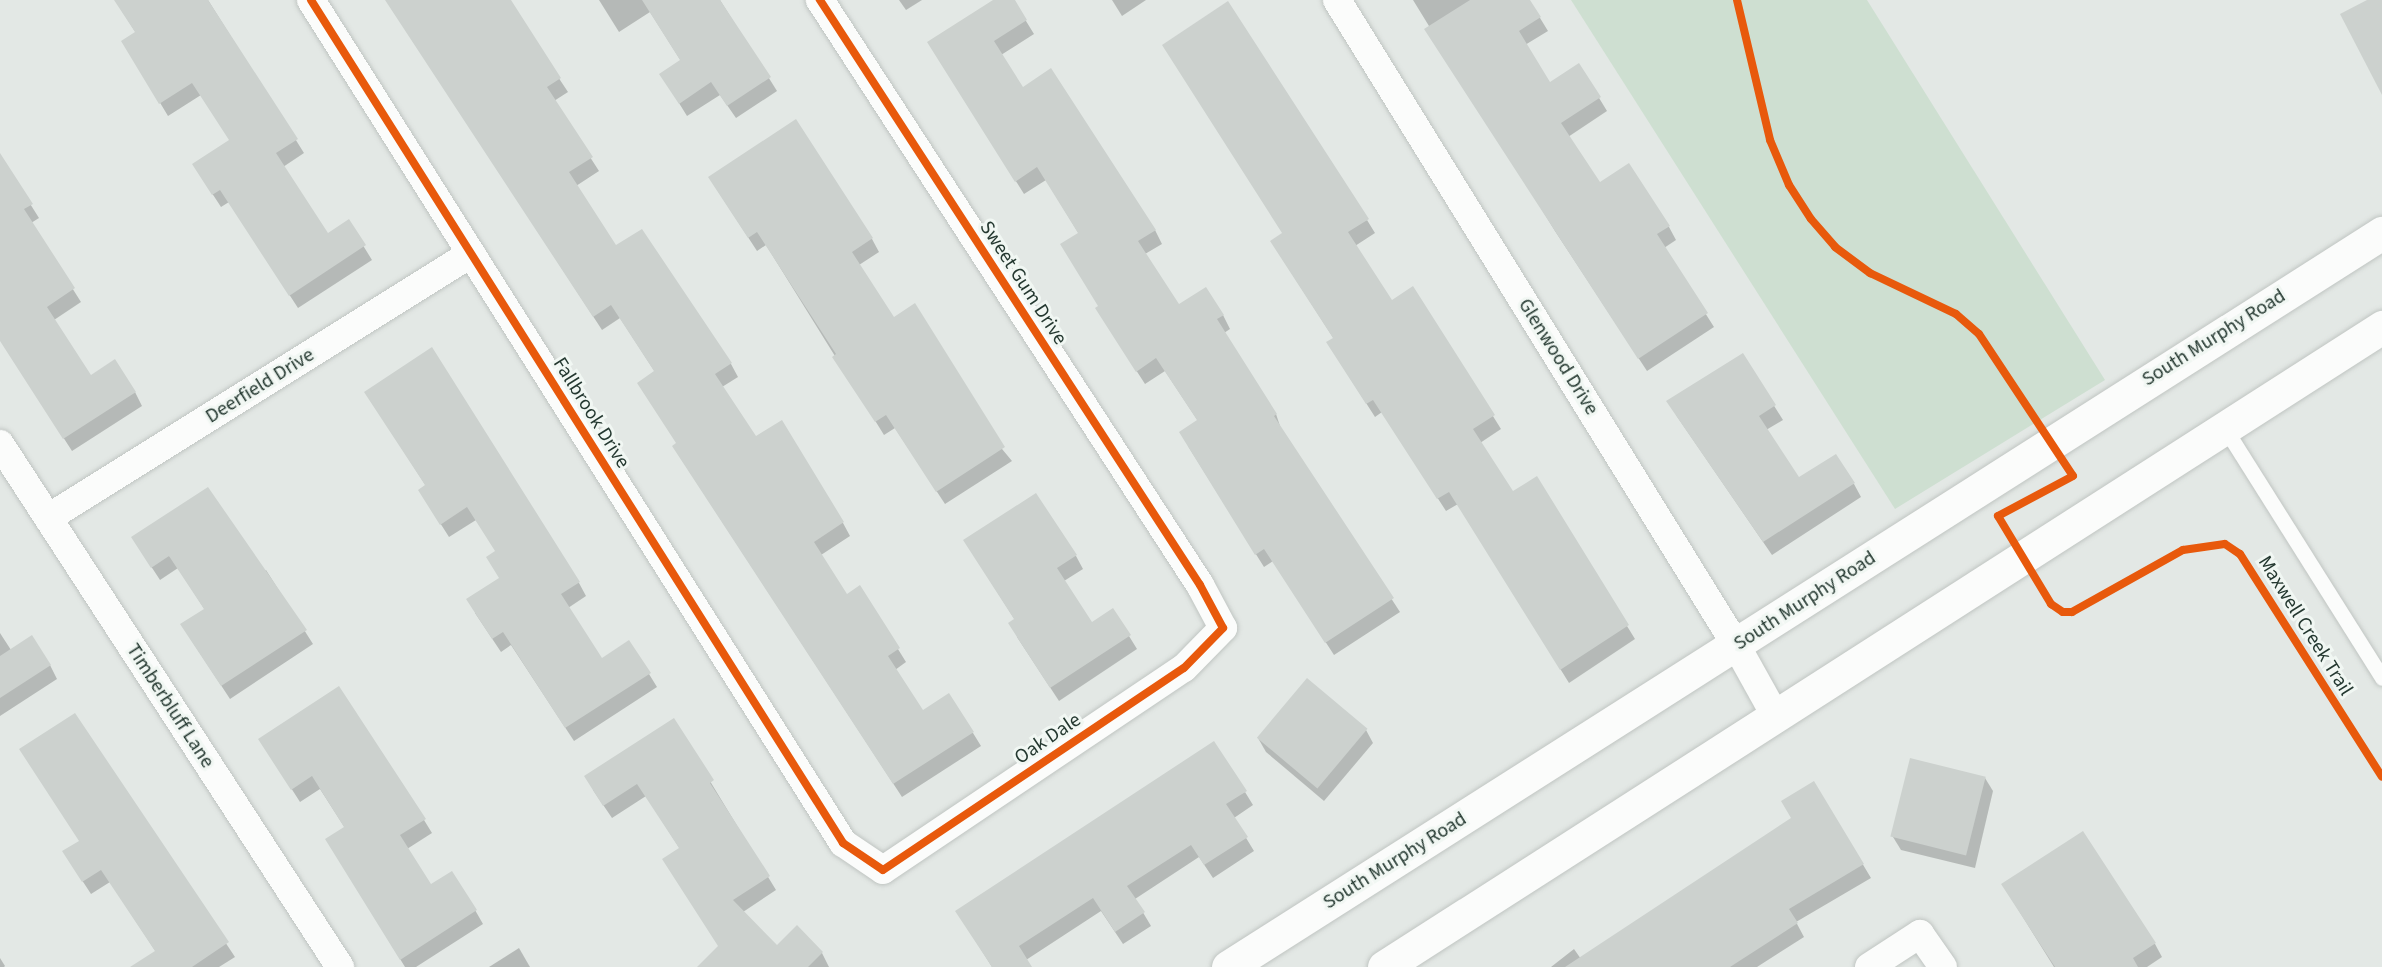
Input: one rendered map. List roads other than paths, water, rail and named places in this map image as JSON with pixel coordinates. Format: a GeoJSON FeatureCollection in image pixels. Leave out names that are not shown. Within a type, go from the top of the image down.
{"type":"FeatureCollection","features":[{"type":"Feature","properties":{"kind":"main road","name":"South Murphy Road"},"geometry":{"type":"LineString","coordinates":[[1228,967],[2382,233]]}},
{"type":"Feature","properties":{"kind":"main road"},"geometry":{"type":"LineString","coordinates":[[1384,967],[2226,430],[2382,327]]}},
{"type":"Feature","properties":{"kind":"street","name":"Fallbrook Drive"},"geometry":{"type":"LineString","coordinates":[[311,0],[843,843]]}},
{"type":"Feature","properties":{"kind":"street","name":"Sweet Gum Drive"},"geometry":{"type":"LineString","coordinates":[[820,0],[1200,585]]}},
{"type":"Feature","properties":{"kind":"street","name":"Glenwood Drive"},"geometry":{"type":"LineString","coordinates":[[1337,0],[1736,645],[1776,717]]}},
{"type":"Feature","properties":{"kind":"street","name":"Deerfield Drive"},"geometry":{"type":"LineString","coordinates":[[48,518],[471,254]]}},
{"type":"Feature","properties":{"kind":"street","name":"Timberbluff Lane"},"geometry":{"type":"LineString","coordinates":[[0,444],[340,967]]}},
{"type":"Feature","properties":{"kind":"street","name":"Oak Dale"},"geometry":{"type":"LineString","coordinates":[[843,843],[883,870],[1184,668],[1224,628],[1200,585]]}},
{"type":"Feature","properties":{"kind":"street"},"geometry":{"type":"LineString","coordinates":[[1869,967],[1920,934],[1943,967]]}},
{"type":"Feature","properties":{"kind":"lane"},"geometry":{"type":"LineString","coordinates":[[2226,430],[2382,678]]}}]}
